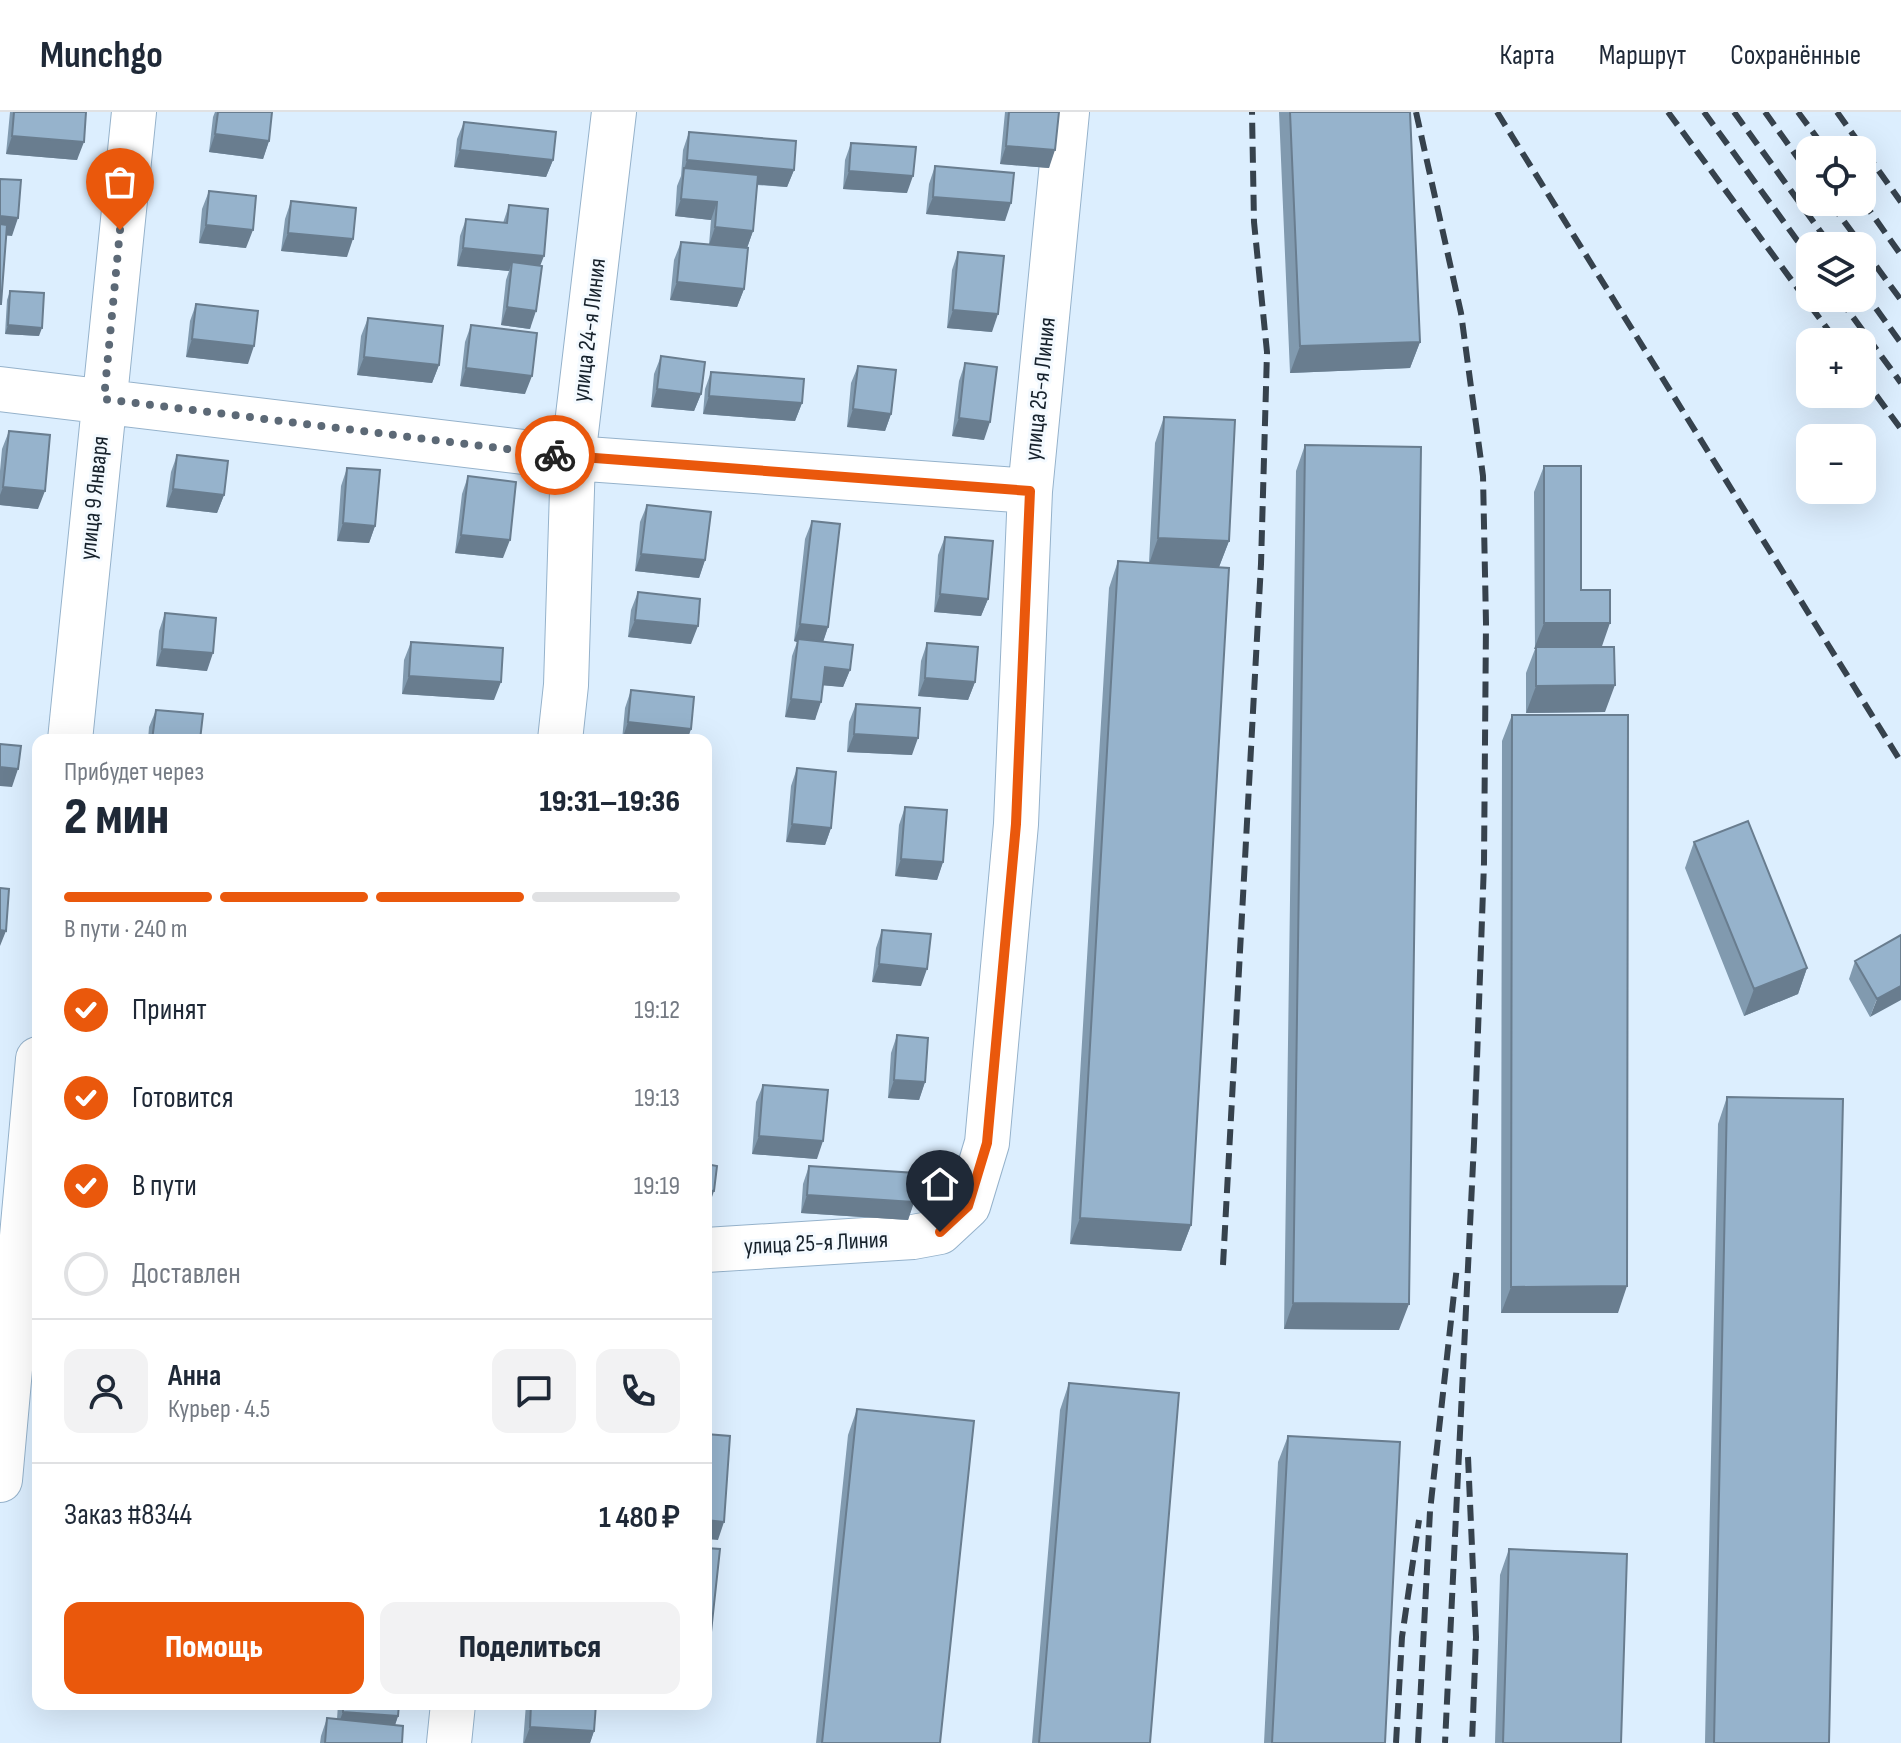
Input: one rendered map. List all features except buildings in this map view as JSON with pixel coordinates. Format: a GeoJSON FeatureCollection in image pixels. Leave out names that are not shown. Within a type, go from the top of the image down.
{"type":"FeatureCollection","features":[{"type":"Feature","properties":{"kind":"street","name":"улица 9 Января"},"geometry":{"type":"LineString","coordinates":[[71,734],[134,112]]}},
{"type":"Feature","properties":{"kind":"street","name":"улица 24-я Линия"},"geometry":{"type":"LineString","coordinates":[[561,734],[566,685],[573,458],[614,112]]}},
{"type":"Feature","properties":{"kind":"street","name":"улица 25-я Линия"},"geometry":{"type":"LineString","coordinates":[[712,1250],[913,1237],[940,1232],[968,1206],[987,1143],[1016,824],[1030,491],[1067,112]]}},
{"type":"Feature","properties":{"kind":"street"},"geometry":{"type":"LineString","coordinates":[[0,389],[104,399],[573,458],[1030,491]]}},
{"type":"Feature","properties":{"kind":"street"},"geometry":{"type":"LineString","coordinates":[[0,1480],[21,1185],[32,1103]]}},
{"type":"Feature","properties":{"kind":"street"},"geometry":{"type":"LineString","coordinates":[[449,1743],[452,1710]]}},
{"type":"Feature","properties":{"kind":"railway"},"geometry":{"type":"LineString","coordinates":[[1223,1265],[1261,564],[1267,352],[1254,222],[1252,112]]}},
{"type":"Feature","properties":{"kind":"railway"},"geometry":{"type":"LineString","coordinates":[[1416,112],[1461,313],[1483,476],[1486,623],[1484,863],[1474,1143],[1445,1743]]}},
{"type":"Feature","properties":{"kind":"railway"},"geometry":{"type":"LineString","coordinates":[[1497,112],[1901,762]]}},
{"type":"Feature","properties":{"kind":"railway"},"geometry":{"type":"LineString","coordinates":[[1668,112],[1827,328]]}},
{"type":"Feature","properties":{"kind":"railway"},"geometry":{"type":"LineString","coordinates":[[1704,112],[1796,239]]}},
{"type":"Feature","properties":{"kind":"railway"},"geometry":{"type":"LineString","coordinates":[[1734,112],[1821,232]]}},
{"type":"Feature","properties":{"kind":"railway"},"geometry":{"type":"LineString","coordinates":[[1765,112],[1796,155]]}},
{"type":"Feature","properties":{"kind":"railway"},"geometry":{"type":"LineString","coordinates":[[1798,112],[1816,136]]}},
{"type":"Feature","properties":{"kind":"railway"},"geometry":{"type":"LineString","coordinates":[[1837,112],[1901,202]]}},
{"type":"Feature","properties":{"kind":"railway"},"geometry":{"type":"LineString","coordinates":[[1840,216],[1852,232]]}},
{"type":"Feature","properties":{"kind":"railway"},"geometry":{"type":"LineString","coordinates":[[1873,216],[1901,255]]}},
{"type":"Feature","properties":{"kind":"railway"},"geometry":{"type":"LineString","coordinates":[[1876,266],[1901,300]]}},
{"type":"Feature","properties":{"kind":"railway"},"geometry":{"type":"LineString","coordinates":[[1876,308],[1901,343]]}},
{"type":"Feature","properties":{"kind":"railway"},"geometry":{"type":"LineString","coordinates":[[1849,312],[1901,383]]}},
{"type":"Feature","properties":{"kind":"railway"},"geometry":{"type":"LineString","coordinates":[[1876,395],[1901,429]]}},
{"type":"Feature","properties":{"kind":"railway"},"geometry":{"type":"LineString","coordinates":[[1418,1743],[1430,1511],[1457,1266]]}},
{"type":"Feature","properties":{"kind":"railway"},"geometry":{"type":"LineString","coordinates":[[1468,1457],[1476,1637],[1472,1743]]}},
{"type":"Feature","properties":{"kind":"railway"},"geometry":{"type":"LineString","coordinates":[[1396,1743],[1402,1637],[1419,1520]]}},
{"type":"Feature","properties":{"kind":"way so far"},"geometry":{"type":"LineString","coordinates":[[120,230],[104,399],[555,455]]}},
{"type":"Feature","properties":{"kind":"route"},"geometry":{"type":"LineString","coordinates":[[555,455],[1030,491],[1016,824],[987,1143],[968,1206],[940,1232]]}}]}
